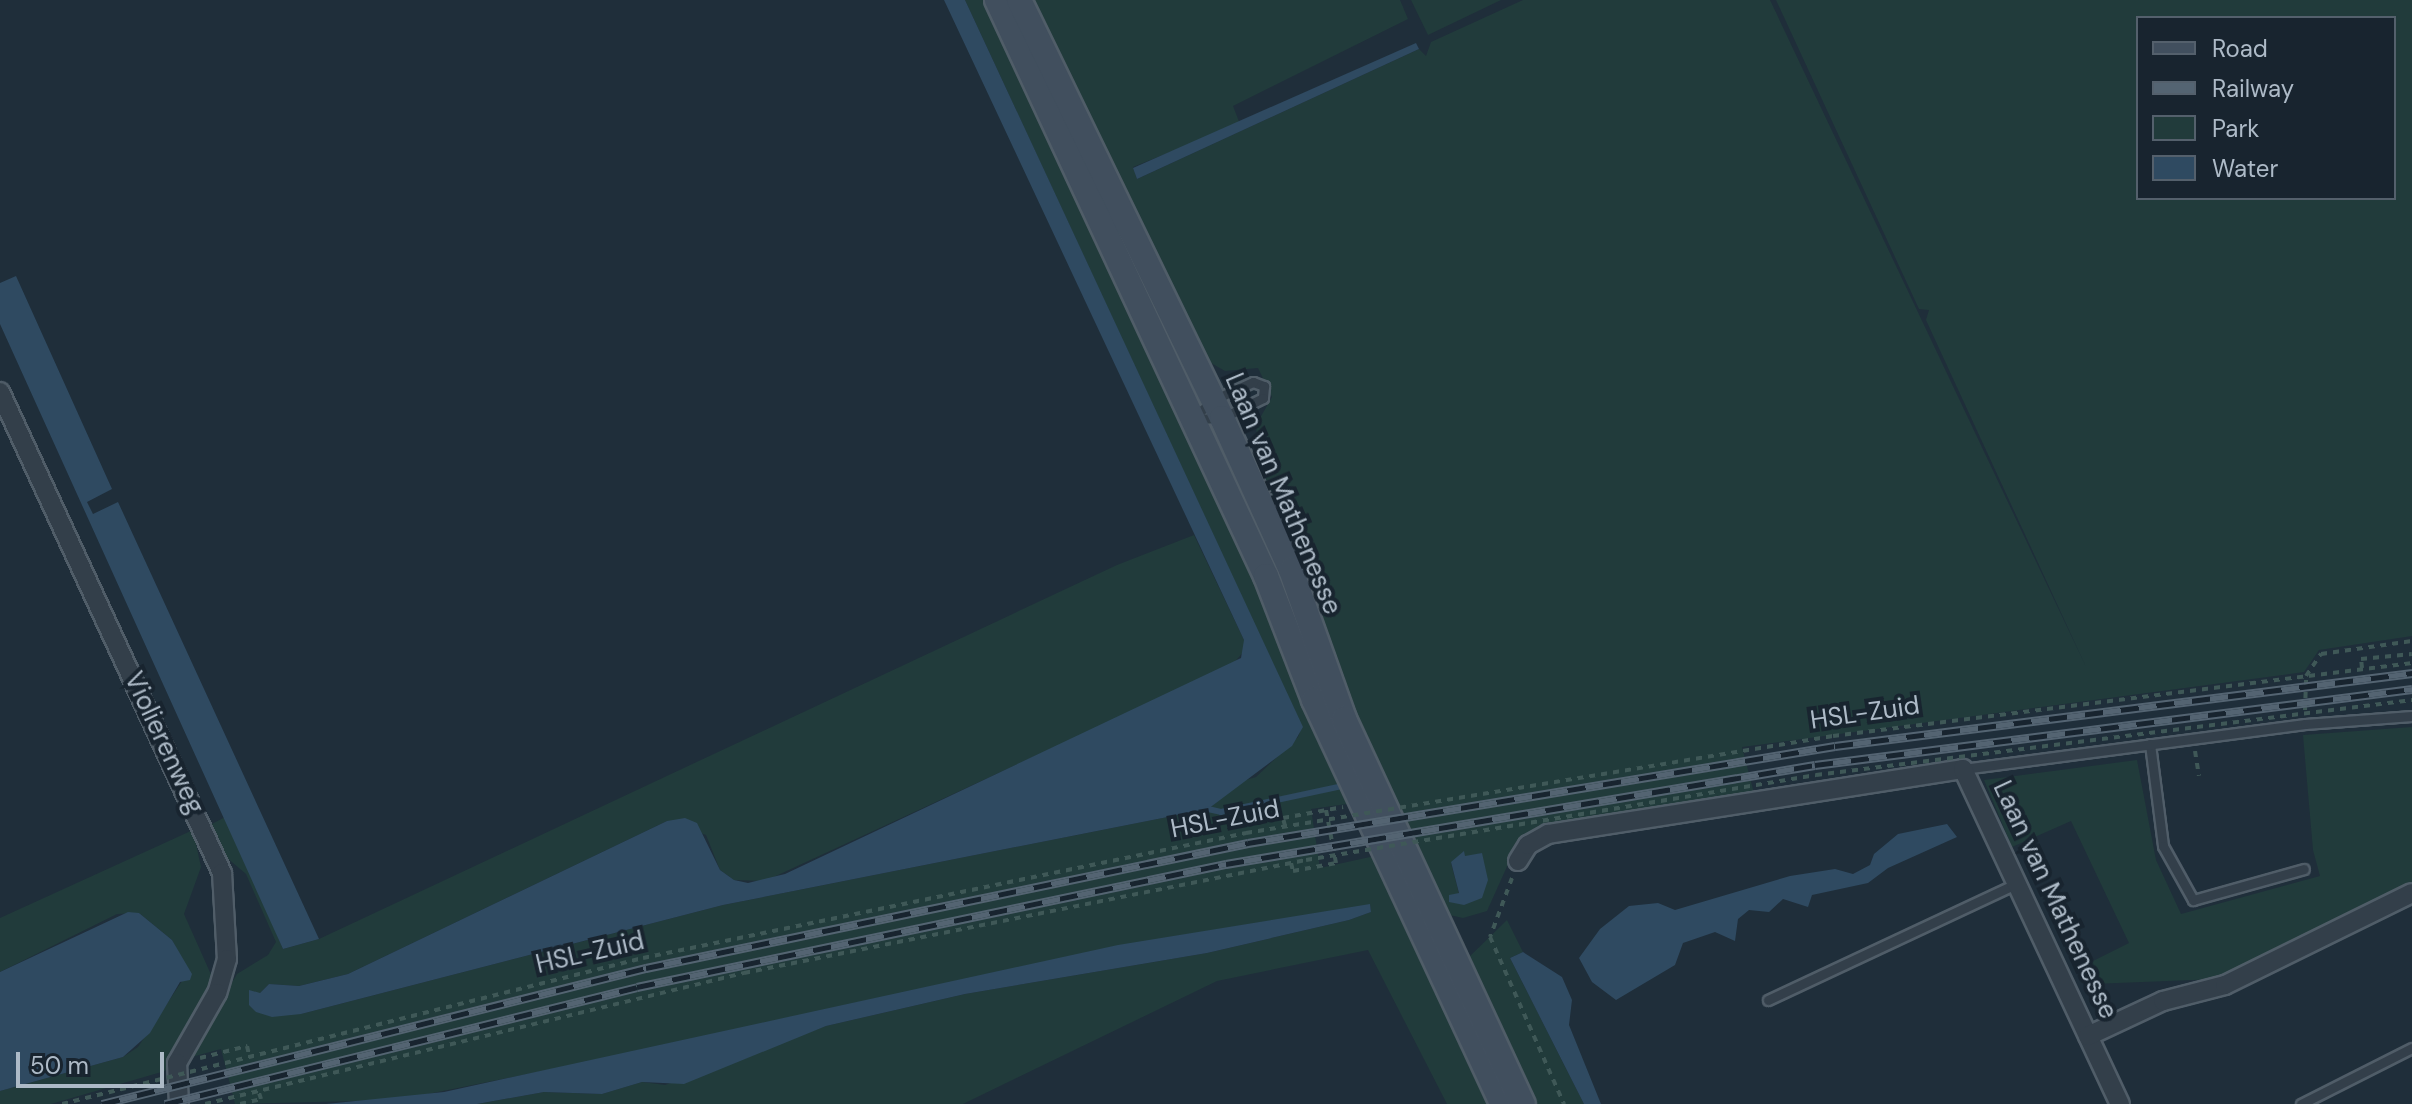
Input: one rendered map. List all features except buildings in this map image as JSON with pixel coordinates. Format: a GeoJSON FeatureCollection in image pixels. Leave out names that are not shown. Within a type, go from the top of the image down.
{"type":"FeatureCollection","features":[{"type":"Feature","properties":{"kind":"street"},"geometry":{"type":"LineString","coordinates":[[997,0],[1266,576],[1334,743],[1502,1104]]}},
{"type":"Feature","properties":{"kind":"street","name":"Laan van Mathenesse"},"geometry":{"type":"LineString","coordinates":[[1019,0],[1218,409],[1291,570],[1344,719],[1523,1104]]}},
{"type":"Feature","properties":{"kind":"street","name":"Violierenweg"},"geometry":{"type":"LineString","coordinates":[[0,392],[222,873],[227,959],[217,993],[177,1063],[179,1104]]}},
{"type":"Feature","properties":{"kind":"street","name":"Laan van Mathenesse"},"geometry":{"type":"LineString","coordinates":[[1518,861],[1528,845],[1548,834],[1963,769],[2120,1104]]}},
{"type":"Feature","properties":{"kind":"street"},"geometry":{"type":"LineString","coordinates":[[2088,1036],[2163,1001],[2225,985],[2412,893]]}},
{"type":"Feature","properties":{"kind":"lane"},"geometry":{"type":"LineString","coordinates":[[1192,419],[1218,409]]}},
{"type":"Feature","properties":{"kind":"lane"},"geometry":{"type":"LineString","coordinates":[[1192,419],[1218,409]]}},
{"type":"Feature","properties":{"kind":"lane"},"geometry":{"type":"LineString","coordinates":[[1963,769],[2305,724],[2412,716]]}},
{"type":"Feature","properties":{"kind":"lane"},"geometry":{"type":"LineString","coordinates":[[2150,744],[2163,846],[2193,900],[2304,869]]}},
{"type":"Feature","properties":{"kind":"lane"},"geometry":{"type":"LineString","coordinates":[[1768,1000],[2016,884]]}},
{"type":"Feature","properties":{"kind":"lane"},"geometry":{"type":"LineString","coordinates":[[2301,1104],[2412,1048]]}},
{"type":"Feature","properties":{"kind":"path"},"geometry":{"type":"LineString","coordinates":[[2305,724],[2306,676],[2314,659],[2338,650],[2412,641]]}},
{"type":"Feature","properties":{"kind":"path"},"geometry":{"type":"LineString","coordinates":[[2362,668],[2361,659],[2412,654]]}},
{"type":"Feature","properties":{"kind":"path","name":"HSL-Zuid"},"geometry":{"type":"LineString","coordinates":[[62,1104],[249,1055],[783,927],[1285,826],[1819,738],[2412,663]]}},
{"type":"Feature","properties":{"kind":"path","name":"HSL-Zuid"},"geometry":{"type":"LineString","coordinates":[[205,1104],[787,964],[1291,863],[1816,775],[2412,700]]}},
{"type":"Feature","properties":{"kind":"path"},"geometry":{"type":"LineString","coordinates":[[2195,751],[2199,776]]}},
{"type":"Feature","properties":{"kind":"path"},"geometry":{"type":"LineString","coordinates":[[1285,826],[1283,818],[1326,810],[1333,864],[1293,871],[1291,863]]}},
{"type":"Feature","properties":{"kind":"path"},"geometry":{"type":"LineString","coordinates":[[1518,861],[1490,937],[1564,1104]]}},
{"type":"Feature","properties":{"kind":"path"},"geometry":{"type":"LineString","coordinates":[[204,1057],[247,1046],[249,1055]]}},
{"type":"Feature","properties":{"kind":"path"},"geometry":{"type":"LineString","coordinates":[[240,1104],[261,1099],[258,1090]]}},
{"type":"Feature","properties":{"kind":"green space"},"geometry":{"type":"Polygon","coordinates":[[[965,0],[992,0],[1255,563],[1354,803],[1311,809],[1320,868],[1379,855],[1495,1104],[1447,1104],[1368,950],[1217,981],[963,1104],[477,1104],[544,1092],[602,1094],[642,1082],[665,1085],[826,1026],[965,994],[1207,953],[1349,920],[1371,912],[1370,905],[398,1100],[235,1104],[221,1049],[188,1058],[237,974],[268,955],[276,942],[246,874],[226,857],[210,825],[227,816],[283,949],[319,939],[1117,565],[1194,535],[1244,640],[1245,650],[1232,665],[765,881],[734,880],[720,870],[706,835],[667,821],[348,974],[299,986],[269,984],[260,993],[301,1014],[723,905],[1208,809],[1242,781],[1256,777],[1298,737],[1302,727],[965,0]]]}},
{"type":"Feature","properties":{"kind":"green space"},"geometry":{"type":"Polygon","coordinates":[[[1026,0],[1400,0],[1408,19],[1233,106],[1240,124],[1133,167],[1137,179],[1419,49],[1426,56],[1431,42],[1523,0],[1770,0],[2087,669],[1926,320],[1929,310],[1919,309],[1776,0],[2412,0],[2412,636],[2319,650],[2304,672],[1742,747],[1754,793],[1514,851],[1487,911],[1463,918],[1445,914],[1335,682],[1322,612],[1259,465],[1256,425],[1272,397],[1258,368],[1225,371],[1204,359],[1026,0]],[[1482,853],[1451,863],[1459,894],[1449,902],[1459,902],[1482,853]]]}},
{"type":"Feature","properties":{"kind":"green space"},"geometry":{"type":"Polygon","coordinates":[[[1411,0],[1501,0],[1428,35],[1411,0]]]}},
{"type":"Feature","properties":{"kind":"green space"},"geometry":{"type":"Polygon","coordinates":[[[2412,727],[2412,882],[2218,979],[2092,984],[2085,965],[2129,943],[2071,821],[2012,847],[1984,780],[2137,760],[2156,860],[2181,914],[2320,876],[2313,850],[2303,735],[2412,727]]]}},
{"type":"Feature","properties":{"kind":"green space"},"geometry":{"type":"Polygon","coordinates":[[[193,830],[201,867],[184,914],[213,979],[165,1071],[51,1104],[0,1104],[0,1091],[123,1057],[138,1047],[188,972],[172,940],[139,913],[117,914],[0,972],[0,918],[193,830]]]}},
{"type":"Feature","properties":{"kind":"green space"},"geometry":{"type":"Polygon","coordinates":[[[1507,920],[1523,952],[1510,958],[1584,1104],[1530,1104],[1468,958],[1507,920]]]}},
{"type":"Feature","properties":{"kind":"water"},"geometry":{"type":"Polygon","coordinates":[[[944,0],[965,0],[1303,727],[1292,746],[1208,809],[723,905],[301,1014],[272,1017],[256,1012],[249,1005],[249,990],[260,993],[269,984],[299,986],[348,974],[667,821],[685,818],[697,823],[720,870],[734,880],[748,883],[785,874],[1241,658],[1244,640],[944,0]]]}},
{"type":"Feature","properties":{"kind":"water"},"geometry":{"type":"Polygon","coordinates":[[[1416,43],[1419,49],[1137,179],[1133,168],[1416,43]]]}},
{"type":"Feature","properties":{"kind":"water"},"geometry":{"type":"Polygon","coordinates":[[[16,276],[112,489],[87,502],[93,514],[118,502],[319,939],[283,949],[0,324],[0,283],[16,276]]]}},
{"type":"Feature","properties":{"kind":"water"},"geometry":{"type":"Polygon","coordinates":[[[1947,824],[1957,837],[1888,868],[1868,883],[1812,895],[1808,907],[1783,899],[1769,912],[1749,910],[1738,919],[1735,941],[1715,932],[1683,943],[1675,965],[1616,1000],[1592,982],[1579,958],[1600,929],[1629,906],[1658,903],[1675,910],[1790,876],[1835,869],[1853,874],[1870,865],[1874,854],[1898,834],[1947,824]]]}},
{"type":"Feature","properties":{"kind":"water"},"geometry":{"type":"Polygon","coordinates":[[[1464,851],[1465,856],[1482,853],[1488,880],[1482,898],[1464,905],[1449,902],[1449,895],[1459,893],[1451,862],[1464,851]]]}},
{"type":"Feature","properties":{"kind":"water"},"geometry":{"type":"Polygon","coordinates":[[[1370,904],[1371,912],[1349,920],[1207,953],[965,994],[826,1026],[684,1084],[642,1082],[602,1094],[544,1092],[477,1104],[326,1104],[444,1092],[1118,945],[1370,904]]]}},
{"type":"Feature","properties":{"kind":"water"},"geometry":{"type":"Polygon","coordinates":[[[128,912],[139,913],[172,940],[192,974],[190,980],[180,982],[150,1033],[123,1057],[0,1091],[0,972],[128,912]]]}},
{"type":"Feature","properties":{"kind":"water"},"geometry":{"type":"Polygon","coordinates":[[[1523,952],[1562,977],[1572,1000],[1569,1025],[1601,1104],[1584,1104],[1510,958],[1523,952]]]}},
{"type":"Feature","properties":{"kind":"waterway"},"geometry":{"type":"LineString","coordinates":[[1208,809],[1221,812],[1338,787]]}},
{"type":"Feature","properties":{"kind":"railway"},"geometry":{"type":"LineString","coordinates":[[102,1104],[646,968],[1248,843],[1835,746],[2412,673]]}},
{"type":"Feature","properties":{"kind":"railway"},"geometry":{"type":"LineString","coordinates":[[165,1104],[637,987],[1226,864],[1815,765],[2412,689]]}}]}
